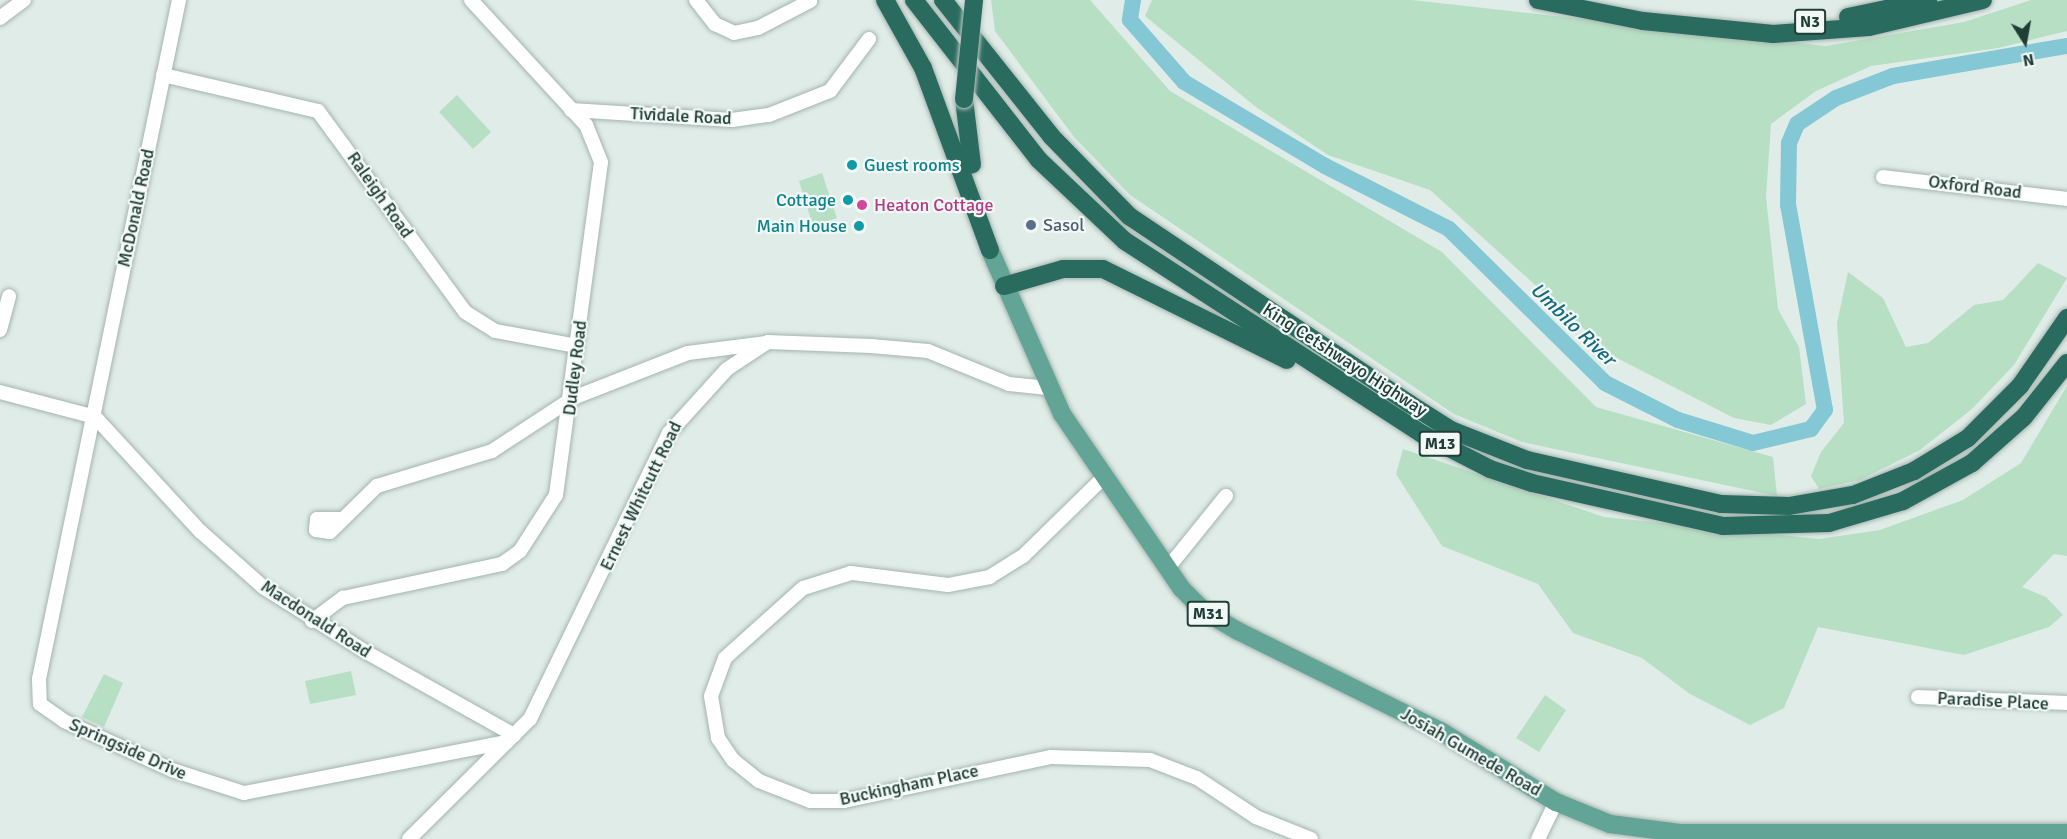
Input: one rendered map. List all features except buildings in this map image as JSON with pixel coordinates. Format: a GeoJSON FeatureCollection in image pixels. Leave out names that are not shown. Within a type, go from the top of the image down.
{"type":"FeatureCollection","features":[{"type":"Feature","properties":{"kind":"highway"},"geometry":{"type":"LineString","coordinates":[[885,0],[923,68],[994,248]]}},
{"type":"Feature","properties":{"kind":"highway","name":"King Cetshwayo Highway"},"geometry":{"type":"LineString","coordinates":[[914,0],[1039,160],[1101,222],[1168,272],[1461,456],[1532,483],[1682,519],[1792,528],[1875,512],[1956,474],[2024,417],[2067,363]]}},
{"type":"Feature","properties":{"kind":"highway","name":"King Cetshwayo Highway"},"geometry":{"type":"LineString","coordinates":[[943,0],[1051,135],[1101,190],[1167,245],[1451,430],[1527,460],[1721,504],[1822,502],[1876,487],[1932,461],[1991,418],[2043,357],[2067,318]]}},
{"type":"Feature","properties":{"kind":"highway"},"geometry":{"type":"LineString","coordinates":[[956,0],[1051,135]]}},
{"type":"Feature","properties":{"kind":"highway"},"geometry":{"type":"LineString","coordinates":[[974,0],[964,99],[969,154],[994,248]]}},
{"type":"Feature","properties":{"kind":"highway","name":"N3"},"geometry":{"type":"LineString","coordinates":[[1538,0],[1690,27],[1808,22],[1928,0]]}},
{"type":"Feature","properties":{"kind":"highway"},"geometry":{"type":"LineString","coordinates":[[1690,27],[1773,34],[1844,30],[1983,0]]}},
{"type":"Feature","properties":{"kind":"highway"},"geometry":{"type":"LineString","coordinates":[[1009,285],[1082,267],[1122,275],[1344,384]]}},
{"type":"Feature","properties":{"kind":"main road","name":"Josiah Gumede Road"},"geometry":{"type":"LineString","coordinates":[[994,248],[1048,388],[1104,477],[1167,569],[1205,612],[1442,732],[1556,802],[1610,824],[1649,832],[1794,835],[2067,833]]}},
{"type":"Feature","properties":{"kind":"street"},"geometry":{"type":"LineString","coordinates":[[0,18],[24,0]]}},
{"type":"Feature","properties":{"kind":"street","name":"McDonald Road"},"geometry":{"type":"LineString","coordinates":[[95,417],[179,0]]}},
{"type":"Feature","properties":{"kind":"street","name":"Dudley Road"},"geometry":{"type":"LineString","coordinates":[[312,621],[343,598],[484,570],[512,558],[556,495],[573,398],[577,346],[602,162],[593,136],[471,0]]}},
{"type":"Feature","properties":{"kind":"street"},"geometry":{"type":"LineString","coordinates":[[696,0],[715,24],[734,33],[758,28],[810,1]]}},
{"type":"Feature","properties":{"kind":"street","name":"Tividale Road"},"geometry":{"type":"LineString","coordinates":[[571,110],[732,120],[769,115],[830,91],[869,39]]}},
{"type":"Feature","properties":{"kind":"street","name":"Raleigh Road"},"geometry":{"type":"LineString","coordinates":[[164,75],[318,111],[465,312],[495,331],[577,346]]}},
{"type":"Feature","properties":{"kind":"street","name":"Oxford Road"},"geometry":{"type":"LineString","coordinates":[[1883,177],[2067,199]]}},
{"type":"Feature","properties":{"kind":"street"},"geometry":{"type":"LineString","coordinates":[[0,330],[9,296]]}},
{"type":"Feature","properties":{"kind":"street"},"geometry":{"type":"LineString","coordinates":[[340,519],[377,486],[492,452],[573,398],[688,353],[768,342],[914,348],[1023,388],[1048,388]]}},
{"type":"Feature","properties":{"kind":"street","name":"Ernest Whitcutt Road"},"geometry":{"type":"LineString","coordinates":[[409,839],[511,738],[537,708],[678,419],[716,378],[768,342]]}},
{"type":"Feature","properties":{"kind":"street"},"geometry":{"type":"LineString","coordinates":[[0,392],[95,417]]}},
{"type":"Feature","properties":{"kind":"street","name":"Macdonald Road"},"geometry":{"type":"LineString","coordinates":[[95,417],[207,537],[312,621],[511,738]]}},
{"type":"Feature","properties":{"kind":"street","name":"Springside Drive"},"geometry":{"type":"LineString","coordinates":[[95,417],[39,679],[39,698],[47,712],[192,778],[244,793],[511,738]]}},
{"type":"Feature","properties":{"kind":"street","name":"Buckingham Place"},"geometry":{"type":"LineString","coordinates":[[1104,477],[1023,556],[990,577],[948,585],[851,573],[797,592],[725,658],[711,696],[718,738],[733,760],[759,781],[810,801],[844,801],[1051,757],[1150,760],[1197,778],[1256,816],[1311,839]]}},
{"type":"Feature","properties":{"kind":"street"},"geometry":{"type":"LineString","coordinates":[[1167,569],[1226,496]]}},
{"type":"Feature","properties":{"kind":"street","name":"Paradise Place"},"geometry":{"type":"LineString","coordinates":[[1918,697],[2067,703]]}},
{"type":"Feature","properties":{"kind":"street"},"geometry":{"type":"LineString","coordinates":[[1538,839],[1556,802]]}},
{"type":"Feature","properties":{"kind":"green space"},"geometry":{"type":"Polygon","coordinates":[[[991,0],[1090,0],[1170,91],[1442,252],[1596,407],[1773,457],[1777,496],[1522,442],[1454,414],[1130,195],[1074,137],[995,31],[991,0]]]}},
{"type":"Feature","properties":{"kind":"green space"},"geometry":{"type":"Polygon","coordinates":[[[1152,0],[1412,0],[1826,46],[1964,22],[2031,0],[2067,0],[2067,31],[1998,48],[1871,66],[1816,91],[1771,124],[1766,197],[1778,309],[1799,347],[1806,404],[1771,425],[1734,418],[1615,357],[1430,190],[1328,155],[1256,107],[1145,16],[1152,0]]]}},
{"type":"Feature","properties":{"kind":"green space"},"geometry":{"type":"Polygon","coordinates":[[[457,95],[491,132],[473,149],[439,112],[457,95]]]}},
{"type":"Feature","properties":{"kind":"green space"},"geometry":{"type":"Polygon","coordinates":[[[822,173],[837,218],[813,226],[799,181],[822,173]]]}},
{"type":"Feature","properties":{"kind":"green space"},"geometry":{"type":"Polygon","coordinates":[[[2038,263],[2067,278],[2014,365],[1972,409],[1920,450],[1860,480],[1819,489],[1811,476],[1821,452],[1844,423],[1837,323],[1848,272],[1883,298],[1906,347],[1928,343],[1974,305],[2003,300],[2038,263]]]}},
{"type":"Feature","properties":{"kind":"green space"},"geometry":{"type":"Polygon","coordinates":[[[2067,386],[2067,556],[2054,554],[2022,587],[2046,597],[2063,615],[2049,627],[1964,655],[1818,627],[1784,708],[1750,725],[1690,694],[1642,658],[1573,633],[1538,584],[1442,546],[1396,474],[1403,449],[1604,517],[1819,539],[1880,530],[1963,500],[2021,463],[2067,386]]]}},
{"type":"Feature","properties":{"kind":"green space"},"geometry":{"type":"Polygon","coordinates":[[[351,671],[356,695],[310,704],[305,681],[351,671]]]}},
{"type":"Feature","properties":{"kind":"green space"},"geometry":{"type":"Polygon","coordinates":[[[104,674],[123,683],[104,727],[82,717],[104,674]]]}},
{"type":"Feature","properties":{"kind":"green space"},"geometry":{"type":"Polygon","coordinates":[[[1545,695],[1566,710],[1539,752],[1516,738],[1545,695]]]}},
{"type":"Feature","properties":{"kind":"waterway","name":"Umbilo River"},"geometry":{"type":"LineString","coordinates":[[1133,0],[1130,20],[1184,82],[1325,166],[1449,229],[1605,383],[1678,420],[1753,443],[1811,429],[1825,410],[1788,205],[1789,143],[1797,124],[1836,98],[1893,76],[2067,46]]}},
{"type":"Feature","properties":{"kind":"place","name":"Guest rooms"},"geometry":{"type":"Point","coordinates":[852,165]}},
{"type":"Feature","properties":{"kind":"place","name":"Cottage"},"geometry":{"type":"Point","coordinates":[848,200]}},
{"type":"Feature","properties":{"kind":"place","name":"Heaton Cottage"},"geometry":{"type":"Point","coordinates":[862,205]}},
{"type":"Feature","properties":{"kind":"place","name":"Sasol"},"geometry":{"type":"Point","coordinates":[1031,225]}},
{"type":"Feature","properties":{"kind":"place","name":"Main House"},"geometry":{"type":"Point","coordinates":[859,226]}}]}
